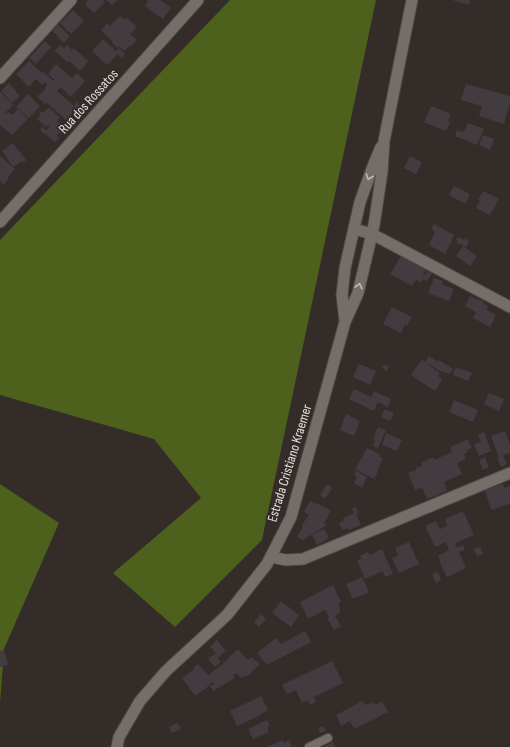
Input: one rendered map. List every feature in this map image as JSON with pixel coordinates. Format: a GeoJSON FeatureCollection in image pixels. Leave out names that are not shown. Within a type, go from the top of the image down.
{"type":"FeatureCollection","features":[{"type":"Feature","properties":{"kind":"main road"},"geometry":{"type":"LineString","coordinates":[[0,78],[71,0]]}},
{"type":"Feature","properties":{"kind":"main road","name":"Rua dos Rossatos"},"geometry":{"type":"LineString","coordinates":[[0,222],[198,0]]}},
{"type":"Feature","properties":{"kind":"main road","name":"Estrada Cristiano Kraemer"},"geometry":{"type":"LineString","coordinates":[[116,747],[119,737],[140,701],[166,671],[227,615],[267,564],[291,517],[345,322],[358,293],[372,234],[382,172],[384,141],[412,0]]}},
{"type":"Feature","properties":{"kind":"main road","name":"Estrada Cristiano Kraemer"},"geometry":{"type":"LineString","coordinates":[[345,322],[342,295],[345,268],[360,202],[384,141]]}},
{"type":"Feature","properties":{"kind":"main road"},"geometry":{"type":"LineString","coordinates":[[354,229],[372,234],[510,307]]}},
{"type":"Feature","properties":{"kind":"main road"},"geometry":{"type":"LineString","coordinates":[[271,557],[286,560],[303,559],[510,472]]}},
{"type":"Feature","properties":{"kind":"lane"},"geometry":{"type":"LineString","coordinates":[[309,747],[328,738]]}},
{"type":"Feature","properties":{"kind":"green space"},"geometry":{"type":"Polygon","coordinates":[[[230,0],[376,0],[262,540],[175,627],[113,573],[201,498],[154,439],[0,395],[0,240],[230,0]]]}},
{"type":"Feature","properties":{"kind":"green space"},"geometry":{"type":"Polygon","coordinates":[[[0,484],[59,523],[4,649],[0,704],[0,484]]]}},
{"type":"Feature","properties":{"kind":"building"},"geometry":{"type":"Polygon","coordinates":[[[88,0],[103,0],[105,2],[94,13],[85,5],[88,0]]]}},
{"type":"Feature","properties":{"kind":"building"},"geometry":{"type":"Polygon","coordinates":[[[106,0],[117,0],[112,5],[106,0]]]}},
{"type":"Feature","properties":{"kind":"building"},"geometry":{"type":"Polygon","coordinates":[[[146,0],[160,0],[171,8],[163,19],[145,6],[148,1],[146,0]]]}},
{"type":"Feature","properties":{"kind":"building"},"geometry":{"type":"Polygon","coordinates":[[[452,0],[470,0],[469,5],[452,0]]]}},
{"type":"Feature","properties":{"kind":"building"},"geometry":{"type":"Polygon","coordinates":[[[73,10],[84,21],[71,34],[60,23],[73,10]]]}},
{"type":"Feature","properties":{"kind":"building"},"geometry":{"type":"Polygon","coordinates":[[[120,16],[125,20],[127,18],[137,27],[130,34],[137,40],[124,51],[119,46],[118,48],[112,43],[113,42],[101,30],[107,23],[110,26],[120,16]]]}},
{"type":"Feature","properties":{"kind":"building"},"geometry":{"type":"Polygon","coordinates":[[[58,25],[70,36],[64,43],[52,31],[58,25]]]}},
{"type":"Feature","properties":{"kind":"building"},"geometry":{"type":"Polygon","coordinates":[[[103,39],[116,51],[119,48],[125,54],[122,58],[118,54],[107,65],[92,51],[103,39]]]}},
{"type":"Feature","properties":{"kind":"building"},"geometry":{"type":"Polygon","coordinates":[[[45,41],[51,47],[36,64],[29,58],[45,41]]]}},
{"type":"Feature","properties":{"kind":"building"},"geometry":{"type":"Polygon","coordinates":[[[60,45],[64,49],[67,45],[72,50],[74,48],[88,61],[80,71],[55,51],[60,45]]]}},
{"type":"Feature","properties":{"kind":"building"},"geometry":{"type":"Polygon","coordinates":[[[29,61],[42,73],[43,72],[54,81],[55,80],[48,74],[56,64],[72,78],[77,73],[85,81],[71,97],[61,87],[57,91],[74,106],[77,102],[85,110],[81,115],[75,110],[66,120],[47,103],[45,104],[37,97],[46,88],[45,87],[47,84],[45,82],[42,85],[36,79],[29,87],[16,74],[29,61]]]}},
{"type":"Feature","properties":{"kind":"building"},"geometry":{"type":"Polygon","coordinates":[[[9,83],[20,96],[12,103],[1,91],[9,83]]]}},
{"type":"Feature","properties":{"kind":"building"},"geometry":{"type":"Polygon","coordinates":[[[466,84],[510,96],[510,103],[504,124],[479,116],[482,106],[461,100],[466,84]]]}},
{"type":"Feature","properties":{"kind":"building"},"geometry":{"type":"Polygon","coordinates":[[[0,92],[13,105],[5,113],[6,114],[8,112],[12,115],[18,109],[28,119],[12,135],[0,125],[0,92]]]}},
{"type":"Feature","properties":{"kind":"building"},"geometry":{"type":"Polygon","coordinates":[[[28,94],[40,106],[29,118],[16,107],[28,94]]]}},
{"type":"Feature","properties":{"kind":"building"},"geometry":{"type":"Polygon","coordinates":[[[431,106],[451,114],[448,121],[450,122],[446,131],[424,122],[431,106]]]}},
{"type":"Feature","properties":{"kind":"building"},"geometry":{"type":"Polygon","coordinates":[[[49,107],[60,118],[57,121],[67,130],[62,135],[59,133],[57,135],[59,138],[55,142],[40,130],[43,127],[46,131],[50,126],[49,124],[46,127],[37,119],[42,111],[44,112],[49,107]]]}},
{"type":"Feature","properties":{"kind":"building"},"geometry":{"type":"Polygon","coordinates":[[[468,123],[484,129],[477,145],[455,136],[457,130],[464,132],[468,123]]]}},
{"type":"Feature","properties":{"kind":"building"},"geometry":{"type":"Polygon","coordinates":[[[483,135],[494,139],[490,150],[479,145],[483,135]]]}},
{"type":"Feature","properties":{"kind":"building"},"geometry":{"type":"Polygon","coordinates":[[[13,143],[26,160],[23,163],[22,161],[13,167],[2,151],[13,143]]]}},
{"type":"Feature","properties":{"kind":"building"},"geometry":{"type":"Polygon","coordinates":[[[0,156],[15,169],[8,177],[9,178],[4,185],[0,181],[0,156]]]}},
{"type":"Feature","properties":{"kind":"building"},"geometry":{"type":"Polygon","coordinates":[[[410,156],[422,162],[416,174],[404,168],[410,156]]]}},
{"type":"Feature","properties":{"kind":"building"},"geometry":{"type":"Polygon","coordinates":[[[454,186],[470,194],[465,204],[449,195],[454,186]]]}},
{"type":"Feature","properties":{"kind":"building"},"geometry":{"type":"Polygon","coordinates":[[[483,191],[499,199],[490,215],[476,208],[483,191]]]}},
{"type":"Feature","properties":{"kind":"building"},"geometry":{"type":"Polygon","coordinates":[[[434,224],[454,235],[445,254],[429,245],[435,232],[431,229],[434,224]]]}},
{"type":"Feature","properties":{"kind":"building"},"geometry":{"type":"Polygon","coordinates":[[[458,237],[464,240],[465,238],[469,241],[466,247],[457,243],[458,241],[456,240],[458,237]]]}},
{"type":"Feature","properties":{"kind":"building"},"geometry":{"type":"Polygon","coordinates":[[[463,246],[477,256],[470,266],[456,256],[463,246]]]}},
{"type":"Feature","properties":{"kind":"building"},"geometry":{"type":"Polygon","coordinates":[[[401,256],[426,270],[423,274],[425,275],[429,269],[433,272],[427,281],[423,279],[421,283],[416,280],[412,286],[390,274],[401,256]]]}},
{"type":"Feature","properties":{"kind":"building"},"geometry":{"type":"Polygon","coordinates":[[[434,278],[443,281],[442,284],[454,289],[449,301],[428,293],[434,278]]]}},
{"type":"Feature","properties":{"kind":"building"},"geometry":{"type":"Polygon","coordinates":[[[470,296],[484,302],[483,303],[488,306],[487,310],[496,315],[490,327],[473,318],[476,312],[465,306],[470,296]]]}},
{"type":"Feature","properties":{"kind":"building"},"geometry":{"type":"Polygon","coordinates":[[[392,307],[412,317],[407,326],[405,324],[401,333],[383,324],[392,307]]]}},
{"type":"Feature","properties":{"kind":"building"},"geometry":{"type":"Polygon","coordinates":[[[429,356],[438,362],[439,360],[453,369],[449,374],[438,370],[428,363],[440,373],[438,376],[442,380],[435,391],[411,375],[422,359],[425,362],[429,356]]]}},
{"type":"Feature","properties":{"kind":"building"},"geometry":{"type":"Polygon","coordinates":[[[359,364],[376,371],[370,385],[353,377],[359,364]]]}},
{"type":"Feature","properties":{"kind":"building"},"geometry":{"type":"Polygon","coordinates":[[[384,364],[389,367],[387,371],[382,368],[384,364]]]}},
{"type":"Feature","properties":{"kind":"building"},"geometry":{"type":"Polygon","coordinates":[[[456,367],[472,373],[468,381],[453,375],[456,367]]]}},
{"type":"Feature","properties":{"kind":"building"},"geometry":{"type":"Polygon","coordinates":[[[354,389],[371,397],[374,391],[391,399],[388,407],[378,402],[374,411],[349,399],[354,389]]]}},
{"type":"Feature","properties":{"kind":"building"},"geometry":{"type":"Polygon","coordinates":[[[489,393],[504,399],[499,411],[484,404],[489,393]]]}},
{"type":"Feature","properties":{"kind":"building"},"geometry":{"type":"Polygon","coordinates":[[[454,400],[478,410],[473,422],[449,412],[454,400]]]}},
{"type":"Feature","properties":{"kind":"building"},"geometry":{"type":"Polygon","coordinates":[[[385,409],[394,413],[390,421],[381,417],[385,409]]]}},
{"type":"Feature","properties":{"kind":"building"},"geometry":{"type":"Polygon","coordinates":[[[346,414],[360,421],[354,436],[340,430],[346,414]]]}},
{"type":"Feature","properties":{"kind":"building"},"geometry":{"type":"Polygon","coordinates":[[[378,427],[386,430],[378,448],[373,446],[375,440],[373,439],[378,427]]]}},
{"type":"Feature","properties":{"kind":"building"},"geometry":{"type":"Polygon","coordinates":[[[505,431],[510,444],[510,453],[503,455],[507,464],[501,467],[491,436],[505,431]]]}},
{"type":"Feature","properties":{"kind":"building"},"geometry":{"type":"Polygon","coordinates":[[[484,432],[491,451],[479,456],[474,444],[481,442],[478,434],[484,432]]]}},
{"type":"Feature","properties":{"kind":"building"},"geometry":{"type":"Polygon","coordinates":[[[386,433],[402,440],[397,451],[382,445],[386,433]]]}},
{"type":"Feature","properties":{"kind":"building"},"geometry":{"type":"Polygon","coordinates":[[[468,439],[472,448],[467,450],[468,452],[464,454],[466,459],[457,463],[462,474],[444,482],[447,491],[427,499],[422,488],[415,490],[408,473],[416,470],[416,468],[422,466],[421,463],[433,457],[434,460],[452,452],[450,447],[468,439]]]}},
{"type":"Feature","properties":{"kind":"building"},"geometry":{"type":"Polygon","coordinates":[[[367,448],[380,454],[379,456],[383,458],[374,479],[355,469],[367,448]]]}},
{"type":"Feature","properties":{"kind":"building"},"geometry":{"type":"Polygon","coordinates":[[[485,457],[489,467],[483,470],[479,460],[485,457]]]}},
{"type":"Feature","properties":{"kind":"building"},"geometry":{"type":"Polygon","coordinates":[[[356,471],[367,477],[362,488],[354,483],[357,477],[354,475],[356,471]]]}},
{"type":"Feature","properties":{"kind":"building"},"geometry":{"type":"Polygon","coordinates":[[[327,484],[332,488],[325,499],[320,495],[327,484]]]}},
{"type":"Feature","properties":{"kind":"building"},"geometry":{"type":"Polygon","coordinates":[[[503,484],[504,488],[510,486],[510,503],[491,510],[485,490],[503,484]]]}},
{"type":"Feature","properties":{"kind":"building"},"geometry":{"type":"Polygon","coordinates":[[[310,501],[316,504],[317,503],[331,511],[324,523],[327,525],[303,540],[297,537],[303,527],[302,525],[309,515],[304,512],[310,501]]]}},
{"type":"Feature","properties":{"kind":"building"},"geometry":{"type":"Polygon","coordinates":[[[355,507],[359,513],[356,514],[361,525],[349,530],[348,528],[342,530],[339,523],[344,521],[343,518],[354,513],[352,509],[355,507]]]}},
{"type":"Feature","properties":{"kind":"building"},"geometry":{"type":"Polygon","coordinates":[[[463,511],[474,535],[455,543],[457,548],[463,545],[465,550],[459,552],[466,568],[447,577],[438,556],[449,550],[446,542],[435,547],[425,526],[436,521],[440,529],[447,526],[445,519],[463,511]]]}},
{"type":"Feature","properties":{"kind":"building"},"geometry":{"type":"Polygon","coordinates":[[[324,529],[329,538],[317,545],[312,535],[324,529]]]}},
{"type":"Feature","properties":{"kind":"building"},"geometry":{"type":"Polygon","coordinates":[[[409,542],[419,564],[399,573],[392,558],[398,555],[395,548],[409,542]]]}},
{"type":"Feature","properties":{"kind":"building"},"geometry":{"type":"Polygon","coordinates":[[[480,547],[483,554],[477,556],[473,549],[480,547]]]}},
{"type":"Feature","properties":{"kind":"building"},"geometry":{"type":"Polygon","coordinates":[[[382,549],[393,574],[385,577],[383,571],[365,579],[357,560],[361,559],[360,556],[368,552],[370,555],[382,549]]]}},
{"type":"Feature","properties":{"kind":"building"},"geometry":{"type":"Polygon","coordinates":[[[438,572],[441,580],[436,583],[432,574],[438,572]]]}},
{"type":"Feature","properties":{"kind":"building"},"geometry":{"type":"Polygon","coordinates":[[[362,577],[369,592],[353,599],[346,584],[362,577]]]}},
{"type":"Feature","properties":{"kind":"building"},"geometry":{"type":"Polygon","coordinates":[[[333,585],[341,602],[338,603],[340,608],[339,614],[335,616],[341,626],[334,630],[327,618],[329,617],[325,610],[308,619],[300,602],[333,585]]]}},
{"type":"Feature","properties":{"kind":"building"},"geometry":{"type":"Polygon","coordinates":[[[281,601],[299,615],[291,627],[272,613],[281,601]]]}},
{"type":"Feature","properties":{"kind":"building"},"geometry":{"type":"Polygon","coordinates":[[[261,614],[266,619],[259,627],[254,622],[261,614]]]}},
{"type":"Feature","properties":{"kind":"building"},"geometry":{"type":"Polygon","coordinates":[[[305,631],[311,642],[267,665],[257,653],[276,638],[281,644],[305,631]]]}},
{"type":"Feature","properties":{"kind":"building"},"geometry":{"type":"Polygon","coordinates":[[[217,640],[226,651],[218,658],[221,662],[215,667],[208,659],[216,653],[210,647],[217,640]]]}},
{"type":"Feature","properties":{"kind":"building"},"geometry":{"type":"Polygon","coordinates":[[[238,649],[248,660],[251,657],[260,664],[250,673],[251,674],[241,678],[236,673],[233,676],[235,678],[213,691],[210,686],[214,684],[213,682],[195,696],[182,678],[198,664],[208,675],[223,664],[238,649]]]}},
{"type":"Feature","properties":{"kind":"building"},"geometry":{"type":"Polygon","coordinates":[[[4,650],[8,665],[0,667],[0,651],[4,650]]]}},
{"type":"Feature","properties":{"kind":"building"},"geometry":{"type":"Polygon","coordinates":[[[332,661],[343,683],[314,697],[316,702],[310,705],[308,700],[302,703],[296,690],[287,694],[282,685],[332,661]]]}},
{"type":"Feature","properties":{"kind":"building"},"geometry":{"type":"Polygon","coordinates":[[[261,696],[268,710],[261,715],[237,726],[230,711],[261,696]]]}},
{"type":"Feature","properties":{"kind":"building"},"geometry":{"type":"Polygon","coordinates":[[[362,701],[365,705],[373,702],[375,705],[382,701],[388,712],[354,729],[350,721],[341,726],[336,715],[362,701]]]}},
{"type":"Feature","properties":{"kind":"building"},"geometry":{"type":"Polygon","coordinates":[[[267,720],[270,726],[267,727],[269,732],[253,739],[248,729],[267,720]]]}},
{"type":"Feature","properties":{"kind":"building"},"geometry":{"type":"Polygon","coordinates":[[[178,723],[181,729],[172,733],[169,727],[178,723]]]}},
{"type":"Feature","properties":{"kind":"building"},"geometry":{"type":"Polygon","coordinates":[[[323,726],[326,731],[320,733],[318,728],[323,726]]]}},
{"type":"Feature","properties":{"kind":"building"},"geometry":{"type":"Polygon","coordinates":[[[283,740],[284,743],[289,740],[292,747],[267,747],[283,740]]]}},
{"type":"Feature","properties":{"kind":"building"},"geometry":{"type":"Polygon","coordinates":[[[333,742],[335,747],[323,747],[333,742]]]}}]}
